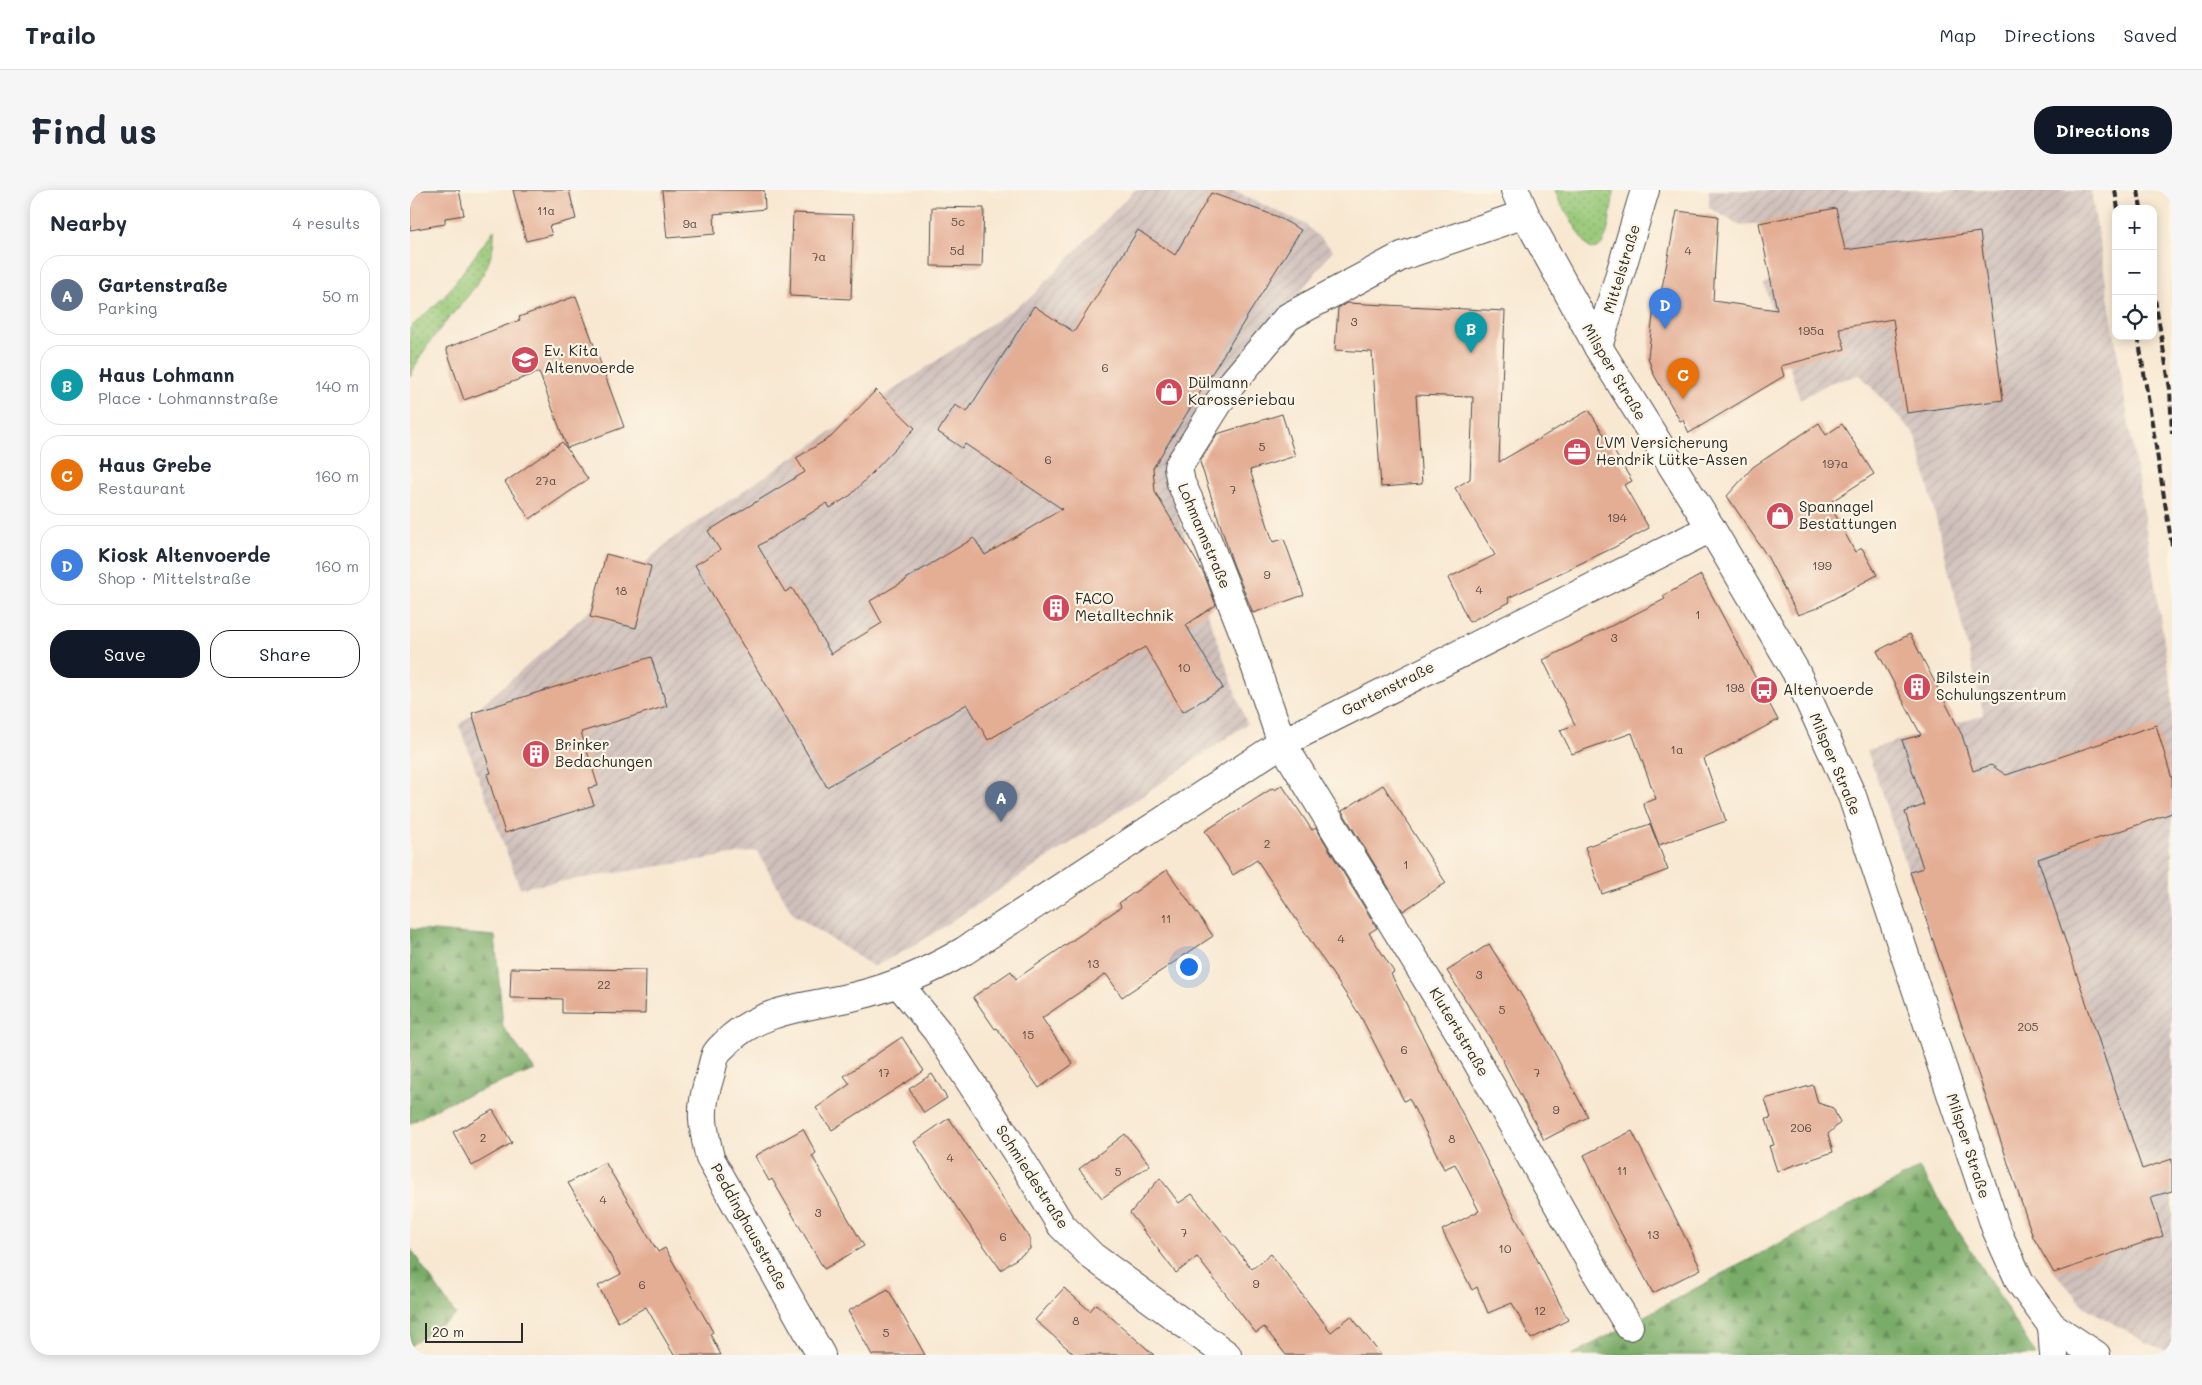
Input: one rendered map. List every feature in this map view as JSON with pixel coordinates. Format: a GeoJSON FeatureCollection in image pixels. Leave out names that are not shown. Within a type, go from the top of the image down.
{"type":"FeatureCollection","features":[{"type":"Feature","properties":{"kind":"street","name":"Mittelstraße"},"geometry":{"type":"LineString","coordinates":[[1598,347],[1645,190]]}},
{"type":"Feature","properties":{"kind":"street","name":"Milsper Straße"},"geometry":{"type":"LineString","coordinates":[[1520,202],[1598,347],[1711,528],[1796,672],[1852,796],[1996,1229],[2020,1282],[2052,1326],[2096,1355]]}},
{"type":"Feature","properties":{"kind":"street","name":"Lohmannstraße"},"geometry":{"type":"LineString","coordinates":[[1282,743],[1244,634],[1206,537],[1180,483],[1178,468],[1228,388],[1288,317],[1402,256],[1520,202]]}},
{"type":"Feature","properties":{"kind":"street","name":"Gartenstraße"},"geometry":{"type":"LineString","coordinates":[[705,1092],[717,1053],[737,1031],[772,1014],[805,1005],[856,996],[898,983],[938,966],[964,951],[1282,743],[1711,528]]}},
{"type":"Feature","properties":{"kind":"street","name":"Klutertstraße"},"geometry":{"type":"LineString","coordinates":[[1282,743],[1475,1058],[1596,1272],[1629,1326]]}},
{"type":"Feature","properties":{"kind":"street","name":"Schmiedestraße"},"geometry":{"type":"LineString","coordinates":[[898,983],[937,1031],[1061,1225],[1092,1256],[1226,1355]]}},
{"type":"Feature","properties":{"kind":"street","name":"Peddinghausstraße"},"geometry":{"type":"LineString","coordinates":[[705,1092],[702,1124],[710,1158],[821,1355]]}},
{"type":"Feature","properties":{"kind":"street"},"geometry":{"type":"LineString","coordinates":[[2052,1326],[2054,1355]]}},
{"type":"Feature","properties":{"kind":"shaded area"},"geometry":{"type":"Polygon","coordinates":[[[1135,190],[1232,190],[1305,224],[1333,250],[1165,468],[1206,609],[1247,724],[1148,792],[920,942],[874,967],[793,914],[757,851],[520,888],[459,725],[672,539],[1031,297],[1135,190]]]}},
{"type":"Feature","properties":{"kind":"shaded area"},"geometry":{"type":"Polygon","coordinates":[[[1709,190],[2091,190],[2112,320],[2112,340],[2115,340],[2172,690],[2172,1353],[2147,1343],[2085,1307],[2055,1273],[2034,1237],[1867,750],[1984,715],[1916,436],[1860,375],[1829,383],[1800,400],[1764,284],[1773,278],[1761,224],[1741,226],[1709,208],[1709,190]]]}},
{"type":"Feature","properties":{"kind":"green space"},"geometry":{"type":"Polygon","coordinates":[[[1555,190],[1614,190],[1608,229],[1599,247],[1595,249],[1589,248],[1560,203],[1555,190]]]}},
{"type":"Feature","properties":{"kind":"green space"},"geometry":{"type":"Polygon","coordinates":[[[494,230],[493,246],[483,274],[475,287],[432,339],[410,377],[410,328],[445,296],[494,230]]]}},
{"type":"Feature","properties":{"kind":"green space"},"geometry":{"type":"Polygon","coordinates":[[[410,929],[495,936],[503,1027],[535,1070],[444,1104],[410,1124],[410,929]]]}},
{"type":"Feature","properties":{"kind":"green space"},"geometry":{"type":"Polygon","coordinates":[[[1919,1168],[2036,1355],[1572,1355],[1919,1168]]]}},
{"type":"Feature","properties":{"kind":"green space"},"geometry":{"type":"Polygon","coordinates":[[[410,1248],[456,1315],[410,1346],[410,1248]]]}},
{"type":"Feature","properties":{"kind":"building"},"geometry":{"type":"Polygon","coordinates":[[[410,190],[459,190],[464,215],[445,218],[445,224],[410,230],[410,190]]]}},
{"type":"Feature","properties":{"kind":"building"},"geometry":{"type":"Polygon","coordinates":[[[513,190],[569,190],[576,219],[549,226],[552,235],[526,241],[513,190]]]}},
{"type":"Feature","properties":{"kind":"building"},"geometry":{"type":"Polygon","coordinates":[[[662,190],[764,190],[765,209],[714,214],[715,234],[667,238],[662,190]]]}},
{"type":"Feature","properties":{"kind":"building"},"geometry":{"type":"Polygon","coordinates":[[[1211,193],[1276,216],[1301,230],[1153,468],[1155,492],[1204,574],[1216,605],[1186,625],[1223,688],[1183,712],[1145,647],[988,740],[967,704],[827,787],[695,565],[720,550],[708,531],[805,472],[796,458],[831,437],[876,390],[915,428],[851,495],[830,508],[827,503],[758,546],[785,592],[792,588],[831,654],[882,623],[870,601],[974,538],[985,555],[1062,509],[965,444],[962,448],[938,432],[955,405],[967,412],[1034,306],[1074,332],[1138,230],[1175,255],[1211,193]]]}},
{"type":"Feature","properties":{"kind":"building"},"geometry":{"type":"Polygon","coordinates":[[[932,207],[984,208],[982,267],[931,266],[932,207]]]}},
{"type":"Feature","properties":{"kind":"building"},"geometry":{"type":"Polygon","coordinates":[[[1836,208],[1845,250],[1980,232],[2003,400],[1907,413],[1893,319],[1839,328],[1845,349],[1781,366],[1784,376],[1689,433],[1683,420],[1680,421],[1653,373],[1648,357],[1654,307],[1658,308],[1677,211],[1718,216],[1713,301],[1777,310],[1759,223],[1836,208]]]}},
{"type":"Feature","properties":{"kind":"building"},"geometry":{"type":"Polygon","coordinates":[[[793,213],[854,215],[851,299],[790,296],[793,213]]]}},
{"type":"Feature","properties":{"kind":"building","name":"Ev. Kita Altenvoerde"},"geometry":{"type":"Polygon","coordinates":[[[576,296],[624,427],[567,448],[539,372],[464,400],[446,348],[520,320],[519,317],[576,296]]]}},
{"type":"Feature","properties":{"kind":"building"},"geometry":{"type":"Polygon","coordinates":[[[1347,303],[1505,311],[1499,462],[1589,410],[1632,481],[1624,485],[1649,528],[1615,547],[1508,598],[1510,602],[1469,622],[1448,578],[1495,555],[1455,488],[1470,479],[1473,397],[1416,395],[1422,484],[1381,487],[1372,352],[1335,350],[1338,308],[1347,303]]]}},
{"type":"Feature","properties":{"kind":"building"},"geometry":{"type":"Polygon","coordinates":[[[1282,414],[1295,456],[1250,470],[1273,542],[1284,539],[1304,595],[1253,613],[1232,561],[1200,462],[1217,434],[1282,414]]]}},
{"type":"Feature","properties":{"kind":"building"},"geometry":{"type":"Polygon","coordinates":[[[1819,423],[1826,435],[1842,424],[1874,474],[1829,503],[1855,552],[1862,548],[1877,575],[1817,608],[1798,615],[1767,556],[1727,496],[1753,467],[1819,423]]]}},
{"type":"Feature","properties":{"kind":"building"},"geometry":{"type":"Polygon","coordinates":[[[562,442],[588,479],[530,519],[505,482],[562,442]]]}},
{"type":"Feature","properties":{"kind":"building"},"geometry":{"type":"Polygon","coordinates":[[[606,554],[651,566],[636,628],[590,617],[606,554]]]}},
{"type":"Feature","properties":{"kind":"building"},"geometry":{"type":"Polygon","coordinates":[[[1701,575],[1778,720],[1704,759],[1726,821],[1659,845],[1643,803],[1656,799],[1632,733],[1572,754],[1560,730],[1575,725],[1543,660],[1665,599],[1663,596],[1701,575]]]}},
{"type":"Feature","properties":{"kind":"building"},"geometry":{"type":"Polygon","coordinates":[[[1910,634],[1962,735],[1973,771],[1991,765],[2006,775],[2156,725],[2172,779],[2172,813],[2038,859],[2142,1169],[2172,1159],[2172,1191],[2151,1197],[2163,1236],[2054,1273],[2033,1237],[1910,872],[1923,868],[1905,812],[1924,805],[1902,740],[1921,735],[1877,651],[1910,634]]]}},
{"type":"Feature","properties":{"kind":"building","name":"Brinker Bedachungen"},"geometry":{"type":"Polygon","coordinates":[[[651,657],[667,706],[581,732],[598,786],[588,788],[594,805],[505,833],[487,774],[491,773],[472,713],[651,657]]]}},
{"type":"Feature","properties":{"kind":"building"},"geometry":{"type":"Polygon","coordinates":[[[1282,785],[1312,830],[1316,828],[1377,928],[1369,933],[1394,972],[1391,974],[1568,1320],[1531,1339],[1512,1303],[1488,1313],[1477,1287],[1472,1290],[1442,1230],[1479,1211],[1455,1164],[1444,1169],[1409,1098],[1404,1101],[1361,1017],[1257,860],[1233,875],[1205,831],[1273,788],[1275,790],[1282,785]]]}},
{"type":"Feature","properties":{"kind":"building"},"geometry":{"type":"Polygon","coordinates":[[[1383,785],[1446,883],[1403,911],[1342,811],[1383,785]]]}},
{"type":"Feature","properties":{"kind":"building"},"geometry":{"type":"Polygon","coordinates":[[[1650,824],[1668,870],[1602,894],[1585,847],[1650,824]]]}},
{"type":"Feature","properties":{"kind":"building"},"geometry":{"type":"Polygon","coordinates":[[[1167,870],[1213,936],[1122,997],[1106,974],[1042,1018],[1073,1064],[1039,1088],[973,997],[1011,971],[1016,979],[1121,907],[1119,903],[1167,870]]]}},
{"type":"Feature","properties":{"kind":"building"},"geometry":{"type":"Polygon","coordinates":[[[1489,944],[1537,1020],[1588,1117],[1544,1140],[1494,1044],[1447,971],[1489,944]]]}},
{"type":"Feature","properties":{"kind":"building"},"geometry":{"type":"Polygon","coordinates":[[[511,968],[646,970],[645,1014],[562,1013],[562,999],[510,998],[511,968]]]}},
{"type":"Feature","properties":{"kind":"building"},"geometry":{"type":"Polygon","coordinates":[[[902,1037],[924,1071],[832,1130],[816,1108],[850,1084],[844,1076],[902,1037]]]}},
{"type":"Feature","properties":{"kind":"building"},"geometry":{"type":"Polygon","coordinates":[[[932,1074],[947,1098],[924,1113],[909,1089],[932,1074]]]}},
{"type":"Feature","properties":{"kind":"building"},"geometry":{"type":"Polygon","coordinates":[[[1813,1085],[1818,1103],[1833,1108],[1840,1123],[1828,1134],[1833,1152],[1777,1171],[1769,1146],[1774,1145],[1766,1119],[1771,1118],[1765,1099],[1813,1085]]]}},
{"type":"Feature","properties":{"kind":"building"},"geometry":{"type":"Polygon","coordinates":[[[493,1110],[512,1143],[472,1166],[453,1132],[493,1110]]]}},
{"type":"Feature","properties":{"kind":"building"},"geometry":{"type":"Polygon","coordinates":[[[949,1118],[1030,1239],[1030,1249],[1001,1270],[957,1208],[914,1142],[949,1118]]]}},
{"type":"Feature","properties":{"kind":"building"},"geometry":{"type":"Polygon","coordinates":[[[803,1129],[816,1153],[812,1156],[864,1246],[824,1269],[772,1179],[769,1181],[755,1156],[803,1129]]]}},
{"type":"Feature","properties":{"kind":"building"},"geometry":{"type":"Polygon","coordinates":[[[1632,1131],[1701,1269],[1653,1293],[1610,1212],[1584,1155],[1632,1131]]]}},
{"type":"Feature","properties":{"kind":"building"},"geometry":{"type":"Polygon","coordinates":[[[1125,1134],[1150,1165],[1102,1198],[1079,1169],[1125,1134]]]}},
{"type":"Feature","properties":{"kind":"building"},"geometry":{"type":"Polygon","coordinates":[[[605,1162],[658,1252],[665,1248],[713,1332],[710,1334],[721,1355],[674,1355],[646,1307],[618,1322],[598,1286],[621,1274],[568,1183],[605,1162]]]}},
{"type":"Feature","properties":{"kind":"building"},"geometry":{"type":"Polygon","coordinates":[[[1160,1178],[1179,1203],[1192,1194],[1252,1269],[1271,1254],[1331,1332],[1351,1316],[1381,1355],[1286,1355],[1264,1327],[1256,1333],[1197,1257],[1176,1273],[1130,1213],[1160,1178]]]}},
{"type":"Feature","properties":{"kind":"building"},"geometry":{"type":"Polygon","coordinates":[[[1064,1288],[1090,1311],[1096,1304],[1154,1355],[1075,1355],[1035,1320],[1064,1288]]]}},
{"type":"Feature","properties":{"kind":"building"},"geometry":{"type":"Polygon","coordinates":[[[888,1289],[925,1355],[872,1355],[848,1311],[888,1289]]]}},
{"type":"Feature","properties":{"kind":"railway"},"geometry":{"type":"LineString","coordinates":[[2115,190],[2117,205]]}},
{"type":"Feature","properties":{"kind":"railway"},"geometry":{"type":"LineString","coordinates":[[2138,190],[2140,205]]}},
{"type":"Feature","properties":{"kind":"railway"},"geometry":{"type":"LineString","coordinates":[[2154,295],[2170,389],[2172,434]]}},
{"type":"Feature","properties":{"kind":"railway"},"geometry":{"type":"LineString","coordinates":[[2139,340],[2172,546]]}},
{"type":"Feature","properties":{"kind":"place","name":"Kiosk Altenvoerde"},"geometry":{"type":"Point","coordinates":[1665,329]}},
{"type":"Feature","properties":{"kind":"place","name":"Haus Lohmann"},"geometry":{"type":"Point","coordinates":[1471,353]}},
{"type":"Feature","properties":{"kind":"place","name":"Ev. Kita Altenvoerde"},"geometry":{"type":"Point","coordinates":[525,360]}},
{"type":"Feature","properties":{"kind":"place","name":"Dülmann Karosseriebau"},"geometry":{"type":"Point","coordinates":[1169,392]}},
{"type":"Feature","properties":{"kind":"place","name":"Haus Grebe"},"geometry":{"type":"Point","coordinates":[1683,399]}},
{"type":"Feature","properties":{"kind":"place","name":"LVM Versicherung Hendrik Lütke-Assen"},"geometry":{"type":"Point","coordinates":[1577,452]}},
{"type":"Feature","properties":{"kind":"place","name":"Spannagel Bestattungen"},"geometry":{"type":"Point","coordinates":[1780,516]}},
{"type":"Feature","properties":{"kind":"place","name":"FACO Metalltechnik"},"geometry":{"type":"Point","coordinates":[1056,608]}},
{"type":"Feature","properties":{"kind":"place","name":"Bilstein Schulungszentrum"},"geometry":{"type":"Point","coordinates":[1917,687]}},
{"type":"Feature","properties":{"kind":"place","name":"Altenvoerde"},"geometry":{"type":"Point","coordinates":[1764,690]}},
{"type":"Feature","properties":{"kind":"place","name":"Brinker Bedachungen"},"geometry":{"type":"Point","coordinates":[536,754]}},
{"type":"Feature","properties":{"kind":"place","name":"Gartenstraße"},"geometry":{"type":"Point","coordinates":[1001,822]}}]}
